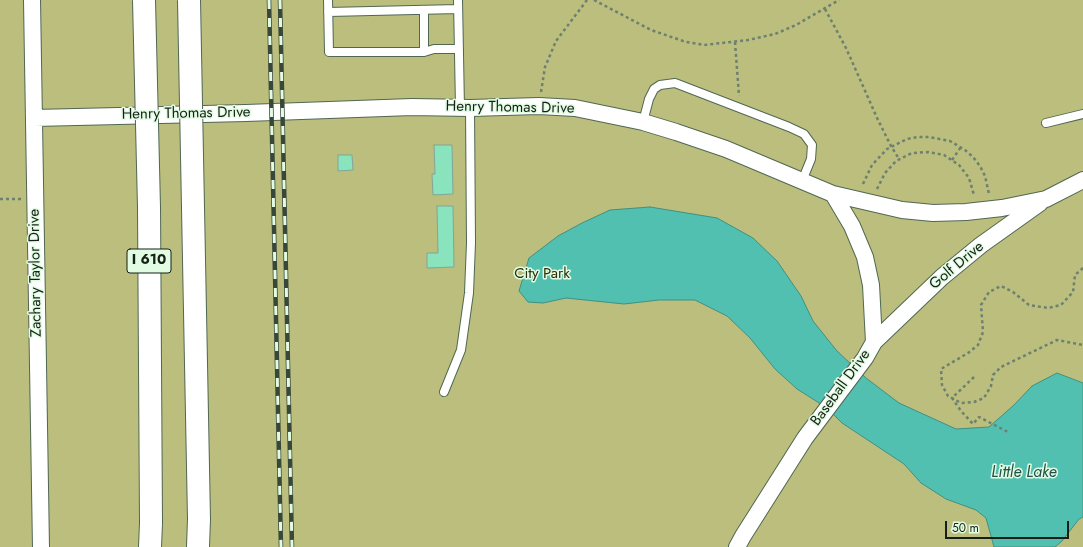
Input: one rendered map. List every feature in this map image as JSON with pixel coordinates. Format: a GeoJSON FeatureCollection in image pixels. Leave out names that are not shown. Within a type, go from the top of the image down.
{"type":"FeatureCollection","features":[{"type":"Feature","properties":{"kind":"highway","name":"I 610"},"geometry":{"type":"LineString","coordinates":[[144,0],[148,199],[150,547]]}},
{"type":"Feature","properties":{"kind":"highway"},"geometry":{"type":"LineString","coordinates":[[189,0],[199,519],[198,547]]}},
{"type":"Feature","properties":{"kind":"street","name":"Zachary Taylor Drive"},"geometry":{"type":"LineString","coordinates":[[32,0],[41,547]]}},
{"type":"Feature","properties":{"kind":"street","name":"Henry Thomas Drive"},"geometry":{"type":"LineString","coordinates":[[34,118],[412,107],[465,108],[539,106],[575,108],[643,122],[726,149],[833,194],[902,210],[933,213],[984,210],[1046,199],[1083,180]]}},
{"type":"Feature","properties":{"kind":"street","name":"Baseball Drive"},"geometry":{"type":"LineString","coordinates":[[737,547],[805,438],[865,358],[874,342],[871,284],[865,257],[852,226],[833,194]]}},
{"type":"Feature","properties":{"kind":"street","name":"Golf Drive"},"geometry":{"type":"LineString","coordinates":[[874,342],[942,277],[981,245],[1046,199]]}},
{"type":"Feature","properties":{"kind":"lane"},"geometry":{"type":"LineString","coordinates":[[328,0],[329,52],[424,52],[434,49],[459,49]]}},
{"type":"Feature","properties":{"kind":"lane"},"geometry":{"type":"LineString","coordinates":[[328,12],[424,10],[458,4],[459,49],[465,108],[471,243],[469,293],[461,350],[444,392]]}},
{"type":"Feature","properties":{"kind":"lane"},"geometry":{"type":"LineString","coordinates":[[424,10],[424,52]]}},
{"type":"Feature","properties":{"kind":"lane"},"geometry":{"type":"LineString","coordinates":[[643,122],[649,99],[654,89],[660,85],[675,83],[804,134],[812,145],[811,159],[802,181]]}},
{"type":"Feature","properties":{"kind":"lane"},"geometry":{"type":"LineString","coordinates":[[1046,124],[1083,114]]}},
{"type":"Feature","properties":{"kind":"path"},"geometry":{"type":"LineString","coordinates":[[539,106],[545,68],[556,41],[587,0]]}},
{"type":"Feature","properties":{"kind":"path"},"geometry":{"type":"LineString","coordinates":[[594,0],[650,30],[686,42],[704,45],[735,42],[775,34],[796,25],[839,0]]}},
{"type":"Feature","properties":{"kind":"path"},"geometry":{"type":"LineString","coordinates":[[825,9],[846,48],[878,120],[899,159]]}},
{"type":"Feature","properties":{"kind":"path"},"geometry":{"type":"LineString","coordinates":[[735,42],[740,108]]}},
{"type":"Feature","properties":{"kind":"path"},"geometry":{"type":"LineString","coordinates":[[866,202],[866,174],[879,156],[891,146],[902,141],[912,138],[929,137],[950,141],[961,147],[973,158],[982,171],[988,186],[984,210]]}},
{"type":"Feature","properties":{"kind":"path"},"geometry":{"type":"LineString","coordinates":[[952,160],[961,147]]}},
{"type":"Feature","properties":{"kind":"path"},"geometry":{"type":"LineString","coordinates":[[866,202],[890,166],[899,159],[912,153],[924,151],[936,153],[952,160],[961,168],[971,182],[973,190],[984,210]]}},
{"type":"Feature","properties":{"kind":"path"},"geometry":{"type":"LineString","coordinates":[[1083,268],[1075,275],[1073,292],[1061,305],[1048,308],[1029,305],[1013,292],[1001,286],[988,292],[981,305],[984,332],[978,345],[968,353],[940,369],[942,385],[948,396],[961,403],[974,402],[984,398],[991,386],[993,375],[1001,367],[1058,340],[1083,345]]}},
{"type":"Feature","properties":{"kind":"path"},"geometry":{"type":"LineString","coordinates":[[952,398],[974,377]]}},
{"type":"Feature","properties":{"kind":"path"},"geometry":{"type":"LineString","coordinates":[[952,398],[961,411],[974,424],[979,417],[1008,432]]}},
{"type":"Feature","properties":{"kind":"green space","name":"City Park"},"geometry":{"type":"Polygon","coordinates":[[[0,0],[1083,0],[1083,547],[0,547],[0,0]]]}},
{"type":"Feature","properties":{"kind":"water","name":"Little Lake"},"geometry":{"type":"Polygon","coordinates":[[[650,207],[717,218],[753,238],[777,261],[801,296],[813,321],[837,351],[866,378],[899,403],[956,429],[989,427],[1014,405],[1032,386],[1057,373],[1083,383],[1083,517],[1079,519],[1062,541],[1055,547],[994,547],[986,518],[976,510],[946,499],[921,483],[904,464],[842,423],[827,408],[797,389],[775,369],[750,338],[727,316],[695,300],[659,300],[624,304],[566,298],[543,303],[528,302],[519,291],[529,258],[558,236],[610,210],[650,207]]]}},
{"type":"Feature","properties":{"kind":"building"},"geometry":{"type":"Polygon","coordinates":[[[434,145],[452,145],[453,194],[433,195],[432,174],[435,174],[434,145]]]}},
{"type":"Feature","properties":{"kind":"building"},"geometry":{"type":"Polygon","coordinates":[[[338,155],[352,155],[353,170],[338,171],[338,155]]]}},
{"type":"Feature","properties":{"kind":"building"},"geometry":{"type":"Polygon","coordinates":[[[437,206],[453,206],[454,267],[427,268],[427,253],[438,253],[437,206]]]}},
{"type":"Feature","properties":{"kind":"railway"},"geometry":{"type":"LineString","coordinates":[[269,0],[281,547]]}},
{"type":"Feature","properties":{"kind":"railway"},"geometry":{"type":"LineString","coordinates":[[280,0],[292,547]]}}]}
